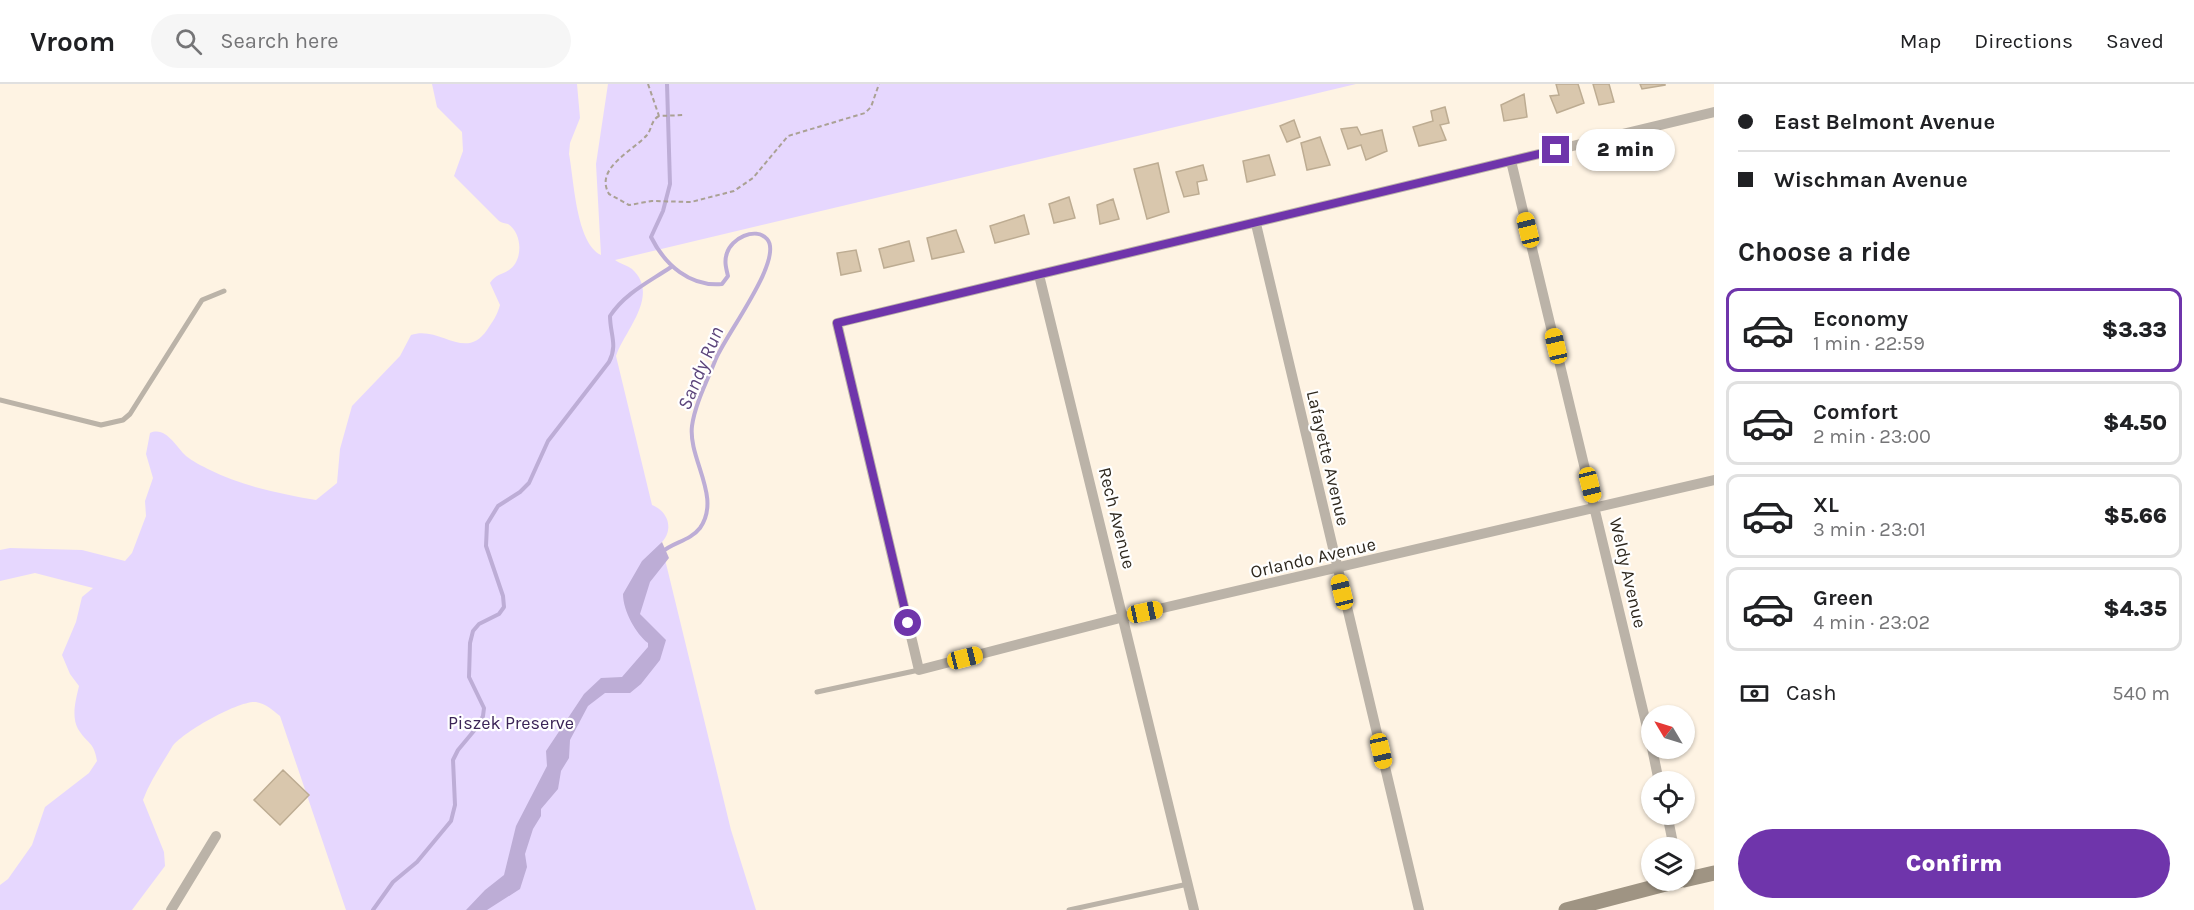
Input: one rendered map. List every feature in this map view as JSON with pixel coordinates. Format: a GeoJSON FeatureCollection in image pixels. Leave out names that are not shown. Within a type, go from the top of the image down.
{"type":"FeatureCollection","features":[{"type":"Feature","properties":{"kind":"main road"},"geometry":{"type":"LineString","coordinates":[[1695,877],[1714,873]]}},
{"type":"Feature","properties":{"kind":"main road"},"geometry":{"type":"LineString","coordinates":[[1566,910],[1641,891]]}},
{"type":"Feature","properties":{"kind":"street"},"geometry":{"type":"LineString","coordinates":[[919,669],[837,323],[1511,161],[1713,116]]}},
{"type":"Feature","properties":{"kind":"street","name":"Weldy Avenue"},"geometry":{"type":"LineString","coordinates":[[1511,161],[1642,705]]}},
{"type":"Feature","properties":{"kind":"street","name":"Lafayette Avenue"},"geometry":{"type":"LineString","coordinates":[[1256,224],[1419,910]]}},
{"type":"Feature","properties":{"kind":"street","name":"Rech Avenue"},"geometry":{"type":"LineString","coordinates":[[1039,275],[1194,910]]}},
{"type":"Feature","properties":{"kind":"street","name":"Orlando Avenue"},"geometry":{"type":"LineString","coordinates":[[919,669],[1124,617],[1714,480]]}},
{"type":"Feature","properties":{"kind":"street"},"geometry":{"type":"LineString","coordinates":[[171,910],[216,836]]}},
{"type":"Feature","properties":{"kind":"lane"},"geometry":{"type":"LineString","coordinates":[[0,400],[101,425],[123,420],[130,414],[202,300],[224,291]]}},
{"type":"Feature","properties":{"kind":"lane"},"geometry":{"type":"LineString","coordinates":[[817,692],[919,669]]}},
{"type":"Feature","properties":{"kind":"lane"},"geometry":{"type":"LineString","coordinates":[[1070,910],[1188,884]]}},
{"type":"Feature","properties":{"kind":"path"},"geometry":{"type":"LineString","coordinates":[[648,84],[661,116]]}},
{"type":"Feature","properties":{"kind":"path"},"geometry":{"type":"LineString","coordinates":[[685,115],[661,116],[653,121],[646,136],[613,165],[605,181],[609,194],[623,203],[639,205],[652,201],[678,203],[727,193],[744,185],[788,136],[867,112],[879,84]]}},
{"type":"Feature","properties":{"kind":"green space","name":"Piszek Preserve"},"geometry":{"type":"Polygon","coordinates":[[[432,84],[577,84],[580,118],[570,143],[569,154],[581,225],[586,238],[601,255],[596,164],[608,84],[1356,84],[615,260],[632,269],[640,279],[643,290],[638,313],[616,356],[652,505],[662,512],[668,522],[667,533],[661,543],[731,830],[756,910],[346,910],[280,716],[256,702],[237,706],[211,718],[177,741],[156,773],[143,800],[164,852],[165,866],[132,910],[0,910],[0,885],[8,879],[32,845],[45,807],[89,773],[97,761],[92,746],[81,734],[76,724],[75,708],[79,686],[70,674],[62,655],[76,622],[82,597],[93,588],[35,573],[0,581],[0,550],[10,548],[82,550],[125,561],[132,553],[146,516],[145,501],[153,478],[146,454],[150,433],[156,432],[161,432],[170,438],[191,460],[222,476],[262,489],[316,500],[337,483],[340,449],[352,406],[400,356],[411,335],[432,334],[461,343],[470,343],[479,339],[487,330],[500,305],[490,283],[514,266],[519,254],[519,241],[513,228],[499,221],[454,176],[463,151],[462,132],[437,107],[432,84]]]}},
{"type":"Feature","properties":{"kind":"shaded area"},"geometry":{"type":"Polygon","coordinates":[[[662,542],[669,558],[650,582],[640,614],[666,640],[660,660],[641,684],[630,693],[605,693],[588,706],[570,740],[569,758],[561,771],[558,789],[541,809],[541,816],[533,829],[525,854],[527,867],[520,889],[487,910],[466,910],[485,890],[504,875],[516,826],[547,766],[546,751],[584,694],[601,678],[622,677],[648,647],[648,643],[631,622],[625,608],[623,594],[642,561],[662,542]]]}},
{"type":"Feature","properties":{"kind":"building"},"geometry":{"type":"Polygon","coordinates":[[[1556,84],[1578,84],[1584,103],[1557,113],[1550,96],[1559,95],[1556,84]]]}},
{"type":"Feature","properties":{"kind":"building"},"geometry":{"type":"Polygon","coordinates":[[[1593,84],[1609,84],[1614,102],[1599,105],[1593,84]]]}},
{"type":"Feature","properties":{"kind":"building"},"geometry":{"type":"Polygon","coordinates":[[[1640,84],[1665,84],[1665,85],[1642,89],[1640,84]]]}},
{"type":"Feature","properties":{"kind":"building"},"geometry":{"type":"Polygon","coordinates":[[[1524,94],[1527,117],[1504,121],[1501,105],[1524,94]]]}},
{"type":"Feature","properties":{"kind":"building"},"geometry":{"type":"Polygon","coordinates":[[[1445,107],[1449,123],[1440,125],[1446,140],[1419,146],[1413,127],[1433,121],[1431,111],[1445,107]]]}},
{"type":"Feature","properties":{"kind":"building"},"geometry":{"type":"Polygon","coordinates":[[[1294,120],[1300,137],[1287,142],[1280,126],[1294,120]]]}},
{"type":"Feature","properties":{"kind":"building"},"geometry":{"type":"Polygon","coordinates":[[[1357,127],[1361,135],[1382,130],[1387,151],[1366,160],[1361,145],[1348,149],[1341,129],[1357,127]]]}},
{"type":"Feature","properties":{"kind":"building"},"geometry":{"type":"Polygon","coordinates":[[[1320,137],[1330,165],[1307,170],[1301,143],[1320,137]]]}},
{"type":"Feature","properties":{"kind":"building"},"geometry":{"type":"Polygon","coordinates":[[[1269,155],[1275,175],[1247,182],[1243,161],[1269,155]]]}},
{"type":"Feature","properties":{"kind":"building"},"geometry":{"type":"Polygon","coordinates":[[[1158,163],[1169,212],[1147,219],[1134,169],[1158,163]]]}},
{"type":"Feature","properties":{"kind":"building"},"geometry":{"type":"Polygon","coordinates":[[[1203,165],[1207,180],[1197,182],[1199,194],[1184,197],[1176,172],[1203,165]]]}},
{"type":"Feature","properties":{"kind":"building"},"geometry":{"type":"Polygon","coordinates":[[[1069,197],[1075,218],[1054,223],[1049,204],[1069,197]]]}},
{"type":"Feature","properties":{"kind":"building"},"geometry":{"type":"Polygon","coordinates":[[[1113,199],[1119,219],[1100,224],[1097,205],[1113,199]]]}},
{"type":"Feature","properties":{"kind":"building"},"geometry":{"type":"Polygon","coordinates":[[[1024,215],[1029,234],[995,243],[990,226],[1024,215]]]}},
{"type":"Feature","properties":{"kind":"building"},"geometry":{"type":"Polygon","coordinates":[[[956,230],[964,252],[932,259],[927,238],[956,230]]]}},
{"type":"Feature","properties":{"kind":"building"},"geometry":{"type":"Polygon","coordinates":[[[909,241],[914,261],[884,268],[879,249],[909,241]]]}},
{"type":"Feature","properties":{"kind":"building"},"geometry":{"type":"Polygon","coordinates":[[[856,250],[861,271],[841,275],[837,253],[856,250]]]}},
{"type":"Feature","properties":{"kind":"building"},"geometry":{"type":"Polygon","coordinates":[[[283,770],[309,795],[280,825],[254,800],[283,770]]]}},
{"type":"Feature","properties":{"kind":"waterway","name":"Sandy Run"},"geometry":{"type":"LineString","coordinates":[[662,552],[696,532],[706,516],[706,491],[692,439],[696,409],[720,350],[761,280],[768,263],[770,249],[767,239],[762,235],[750,234],[738,239],[729,248],[726,256],[728,276],[722,284],[710,284],[699,282],[680,272],[671,265],[657,247],[651,237],[663,211],[670,184],[667,84]]}},
{"type":"Feature","properties":{"kind":"waterway"},"geometry":{"type":"LineString","coordinates":[[373,910],[393,882],[417,862],[451,821],[455,805],[453,760],[483,716],[484,708],[469,677],[470,643],[473,631],[479,624],[499,614],[504,607],[503,596],[486,546],[487,524],[498,506],[520,492],[529,483],[548,441],[609,362],[613,350],[610,316],[630,294],[671,267]]}},
{"type":"Feature","properties":{"kind":"route"},"geometry":{"type":"LineString","coordinates":[[908,623],[837,323],[1556,150]]}}]}
